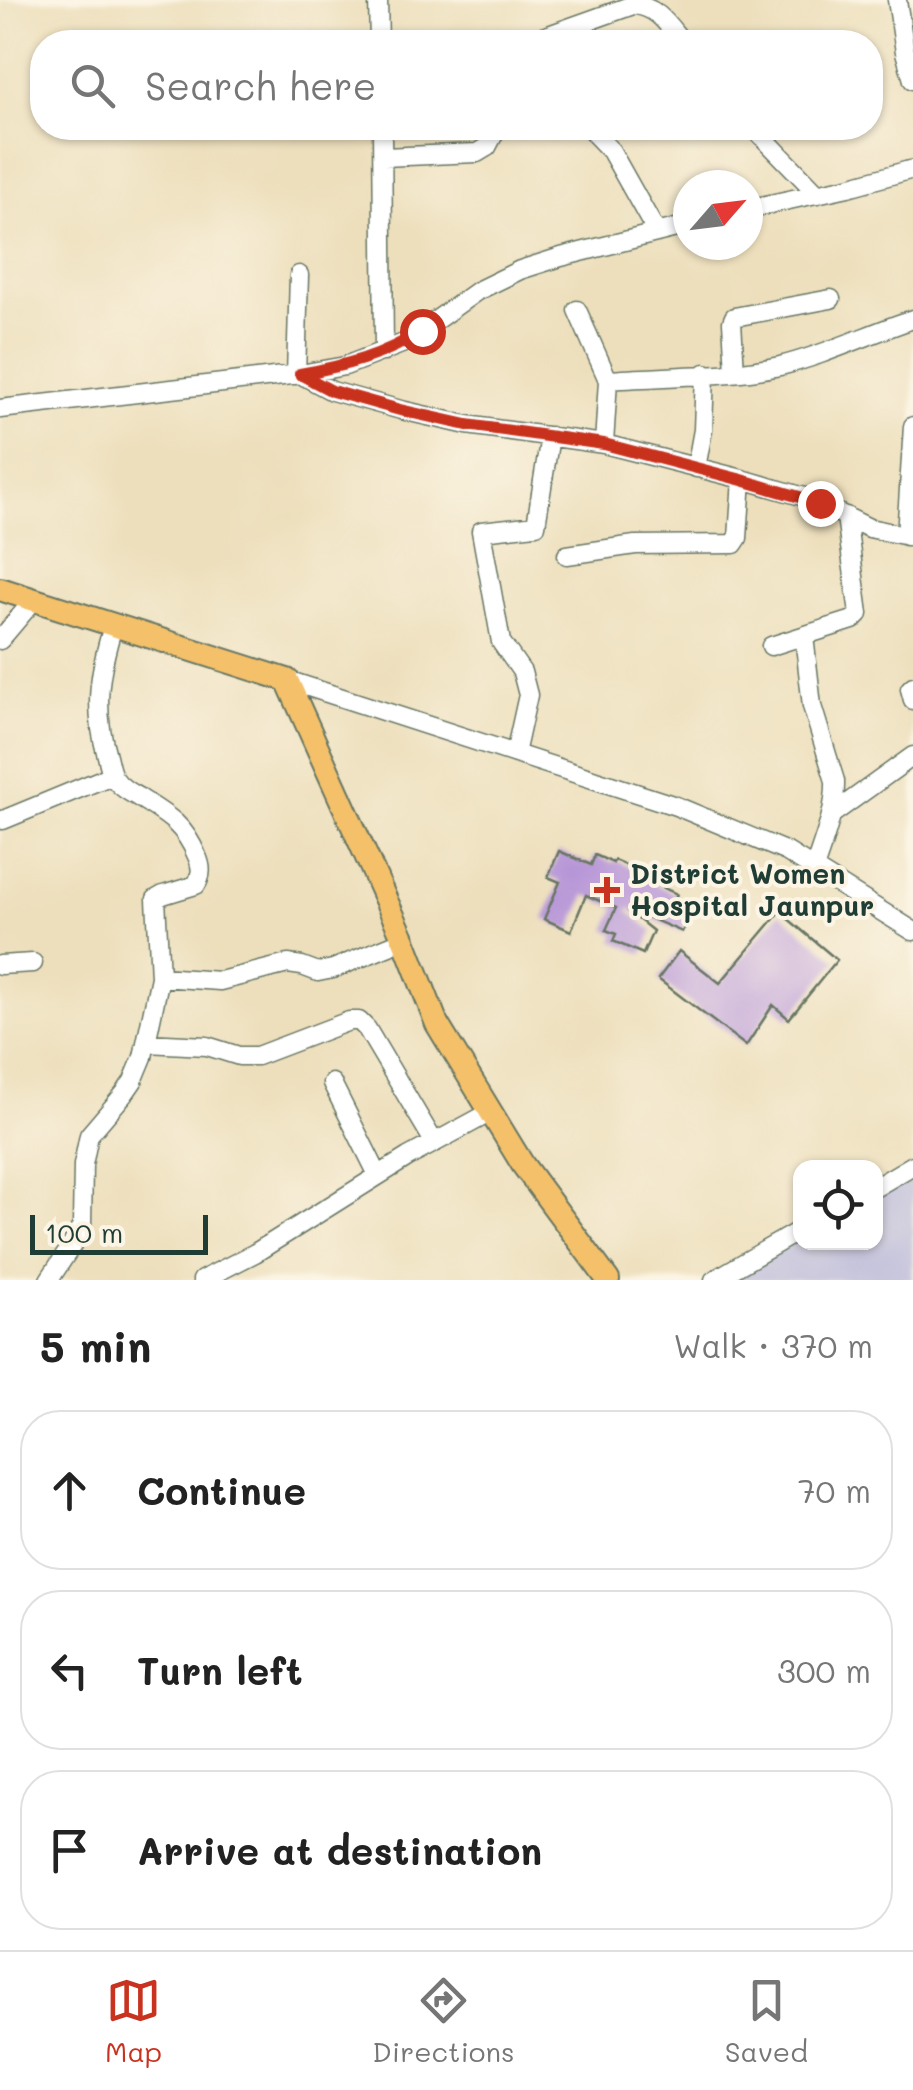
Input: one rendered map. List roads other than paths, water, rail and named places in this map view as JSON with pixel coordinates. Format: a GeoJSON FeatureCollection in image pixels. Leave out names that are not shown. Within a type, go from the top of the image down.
{"type":"FeatureCollection","features":[{"type":"Feature","properties":{"kind":"main road"},"geometry":{"type":"LineString","coordinates":[[0,589],[287,680],[404,940],[437,1024],[523,1165],[608,1280]]}},
{"type":"Feature","properties":{"kind":"street"},"geometry":{"type":"LineString","coordinates":[[378,0],[379,30]]}},
{"type":"Feature","properties":{"kind":"street"},"geometry":{"type":"LineString","coordinates":[[897,0],[913,80]]}},
{"type":"Feature","properties":{"kind":"street"},"geometry":{"type":"LineString","coordinates":[[562,30],[634,5],[651,8],[672,30]]}},
{"type":"Feature","properties":{"kind":"street"},"geometry":{"type":"LineString","coordinates":[[382,140],[384,352]]}},
{"type":"Feature","properties":{"kind":"street"},"geometry":{"type":"LineString","coordinates":[[383,157],[477,153],[487,148],[491,140]]}},
{"type":"Feature","properties":{"kind":"street"},"geometry":{"type":"LineString","coordinates":[[600,140],[611,151],[657,232]]}},
{"type":"Feature","properties":{"kind":"street"},"geometry":{"type":"LineString","coordinates":[[766,140],[818,194]]}},
{"type":"Feature","properties":{"kind":"street"},"geometry":{"type":"LineString","coordinates":[[763,207],[913,169]]}},
{"type":"Feature","properties":{"kind":"street"},"geometry":{"type":"LineString","coordinates":[[0,409],[346,366],[404,342],[478,291],[520,270],[673,228]]}},
{"type":"Feature","properties":{"kind":"street"},"geometry":{"type":"LineString","coordinates":[[298,374],[300,275]]}},
{"type":"Feature","properties":{"kind":"street"},"geometry":{"type":"LineString","coordinates":[[734,371],[732,322],[736,315],[832,299]]}},
{"type":"Feature","properties":{"kind":"street"},"geometry":{"type":"LineString","coordinates":[[576,310],[608,380],[604,444]]}},
{"type":"Feature","properties":{"kind":"street"},"geometry":{"type":"LineString","coordinates":[[608,380],[778,366],[831,351],[913,319]]}},
{"type":"Feature","properties":{"kind":"street"},"geometry":{"type":"LineString","coordinates":[[696,468],[703,430],[705,373]]}},
{"type":"Feature","properties":{"kind":"street"},"geometry":{"type":"LineString","coordinates":[[298,374],[332,391],[400,410],[467,425],[604,444],[742,480],[808,498],[869,528],[909,537],[913,426]]}},
{"type":"Feature","properties":{"kind":"street"},"geometry":{"type":"LineString","coordinates":[[515,754],[528,695],[522,672],[501,642],[481,531],[536,525],[550,436]]}},
{"type":"Feature","properties":{"kind":"street"},"geometry":{"type":"LineString","coordinates":[[566,556],[635,546],[734,544],[738,538],[742,480]]}},
{"type":"Feature","properties":{"kind":"street"},"geometry":{"type":"LineString","coordinates":[[771,646],[853,620],[860,614],[846,516]]}},
{"type":"Feature","properties":{"kind":"street"},"geometry":{"type":"LineString","coordinates":[[0,640],[33,601]]}},
{"type":"Feature","properties":{"kind":"street"},"geometry":{"type":"LineString","coordinates":[[49,1280],[82,1226],[82,1165],[89,1135],[133,1081],[143,1057],[160,977],[156,899],[196,885],[201,877],[201,864],[180,825],[123,788],[112,776],[101,738],[98,688],[113,626]]}},
{"type":"Feature","properties":{"kind":"street"},"geometry":{"type":"LineString","coordinates":[[804,636],[812,706],[835,781],[831,816],[814,869]]}},
{"type":"Feature","properties":{"kind":"street"},"geometry":{"type":"LineString","coordinates":[[287,680],[676,806],[787,852],[913,931]]}},
{"type":"Feature","properties":{"kind":"street"},"geometry":{"type":"LineString","coordinates":[[913,686],[913,700]]}},
{"type":"Feature","properties":{"kind":"street"},"geometry":{"type":"LineString","coordinates":[[831,816],[913,756]]}},
{"type":"Feature","properties":{"kind":"street"},"geometry":{"type":"LineString","coordinates":[[3,820],[112,776]]}},
{"type":"Feature","properties":{"kind":"street"},"geometry":{"type":"LineString","coordinates":[[160,977],[220,981],[288,964],[318,972],[404,940]]}},
{"type":"Feature","properties":{"kind":"street"},"geometry":{"type":"LineString","coordinates":[[0,965],[33,963]]}},
{"type":"Feature","properties":{"kind":"street"},"geometry":{"type":"LineString","coordinates":[[146,1042],[207,1046],[239,1056],[257,1056],[348,1021],[359,1021],[434,1142]]}},
{"type":"Feature","properties":{"kind":"street"},"geometry":{"type":"LineString","coordinates":[[332,1083],[378,1175]]}},
{"type":"Feature","properties":{"kind":"street"},"geometry":{"type":"LineString","coordinates":[[202,1280],[255,1253],[378,1175],[490,1112]]}},
{"type":"Feature","properties":{"kind":"street"},"geometry":{"type":"LineString","coordinates":[[883,1183],[913,1165]]}},
{"type":"Feature","properties":{"kind":"street"},"geometry":{"type":"LineString","coordinates":[[714,1280],[793,1234]]}},
{"type":"Feature","properties":{"kind":"place","name":"District Women Hospital Jaunpur"},"geometry":{"type":"Point","coordinates":[607,890]}}]}
